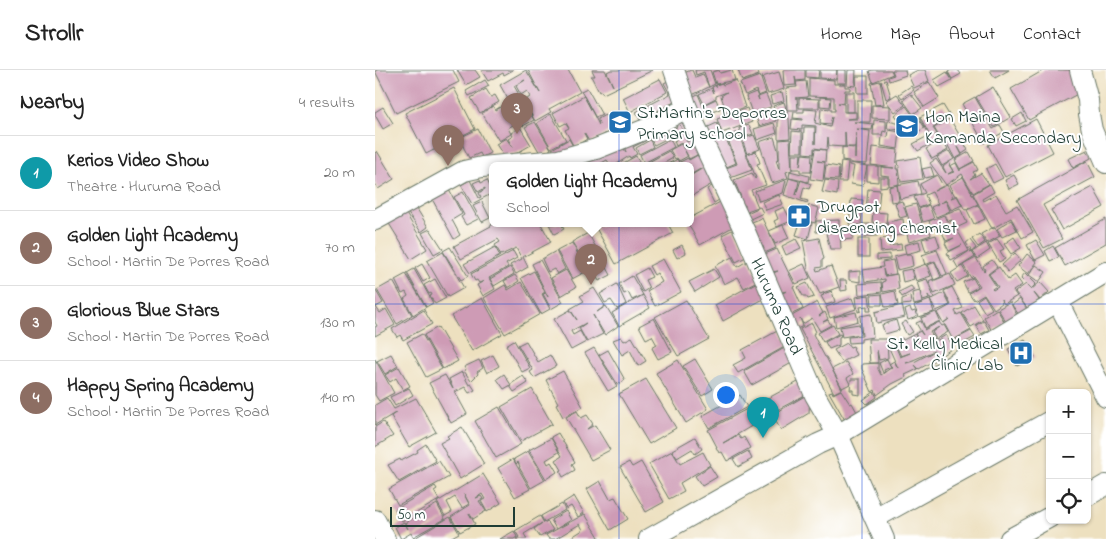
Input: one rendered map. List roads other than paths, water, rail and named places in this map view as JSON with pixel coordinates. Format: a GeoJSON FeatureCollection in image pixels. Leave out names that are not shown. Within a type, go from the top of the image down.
{"type":"FeatureCollection","features":[{"type":"Feature","properties":{"kind":"street","name":"Huruma Road"},"geometry":{"type":"LineString","coordinates":[[674,70],[687,108],[746,234],[815,395],[838,435],[884,539]]}},
{"type":"Feature","properties":{"kind":"street"},"geometry":{"type":"LineString","coordinates":[[1080,70],[1088,100],[1092,130],[1106,163]]}},
{"type":"Feature","properties":{"kind":"street"},"geometry":{"type":"LineString","coordinates":[[536,162],[558,160],[596,149],[651,127],[687,108]]}},
{"type":"Feature","properties":{"kind":"street"},"geometry":{"type":"LineString","coordinates":[[375,220],[464,171],[489,166]]}},
{"type":"Feature","properties":{"kind":"street"},"geometry":{"type":"LineString","coordinates":[[649,539],[818,444],[838,435],[1106,272]]}},
{"type":"Feature","properties":{"kind":"street"},"geometry":{"type":"LineString","coordinates":[[1058,302],[1101,395]]}},
{"type":"Feature","properties":{"kind":"street"},"geometry":{"type":"LineString","coordinates":[[875,518],[1046,423]]}},
{"type":"Feature","properties":{"kind":"street"},"geometry":{"type":"LineString","coordinates":[[1091,494],[1106,485]]}},
{"type":"Feature","properties":{"kind":"street"},"geometry":{"type":"LineString","coordinates":[[1010,539],[1046,519]]}},
{"type":"Feature","properties":{"kind":"street"},"geometry":{"type":"LineString","coordinates":[[375,520],[385,539]]}},
{"type":"Feature","properties":{"kind":"place","name":"St.Martin's Deporres Primary school"},"geometry":{"type":"Point","coordinates":[620,122]}},
{"type":"Feature","properties":{"kind":"place","name":"Hon Maina Kamanda Secondary"},"geometry":{"type":"Point","coordinates":[907,126]}},
{"type":"Feature","properties":{"kind":"place","name":"Glorious Blue Stars"},"geometry":{"type":"Point","coordinates":[517,134]}},
{"type":"Feature","properties":{"kind":"place","name":"Happy Spring Academy"},"geometry":{"type":"Point","coordinates":[448,166]}},
{"type":"Feature","properties":{"kind":"place","name":"Drugpot dispensing chemist"},"geometry":{"type":"Point","coordinates":[799,216]}},
{"type":"Feature","properties":{"kind":"place","name":"Golden Light Academy"},"geometry":{"type":"Point","coordinates":[591,285]}},
{"type":"Feature","properties":{"kind":"place","name":"St. Kelly Medical Clinic/ Lab"},"geometry":{"type":"Point","coordinates":[1021,353]}},
{"type":"Feature","properties":{"kind":"place","name":"Kerios Video Show"},"geometry":{"type":"Point","coordinates":[763,438]}}]}
